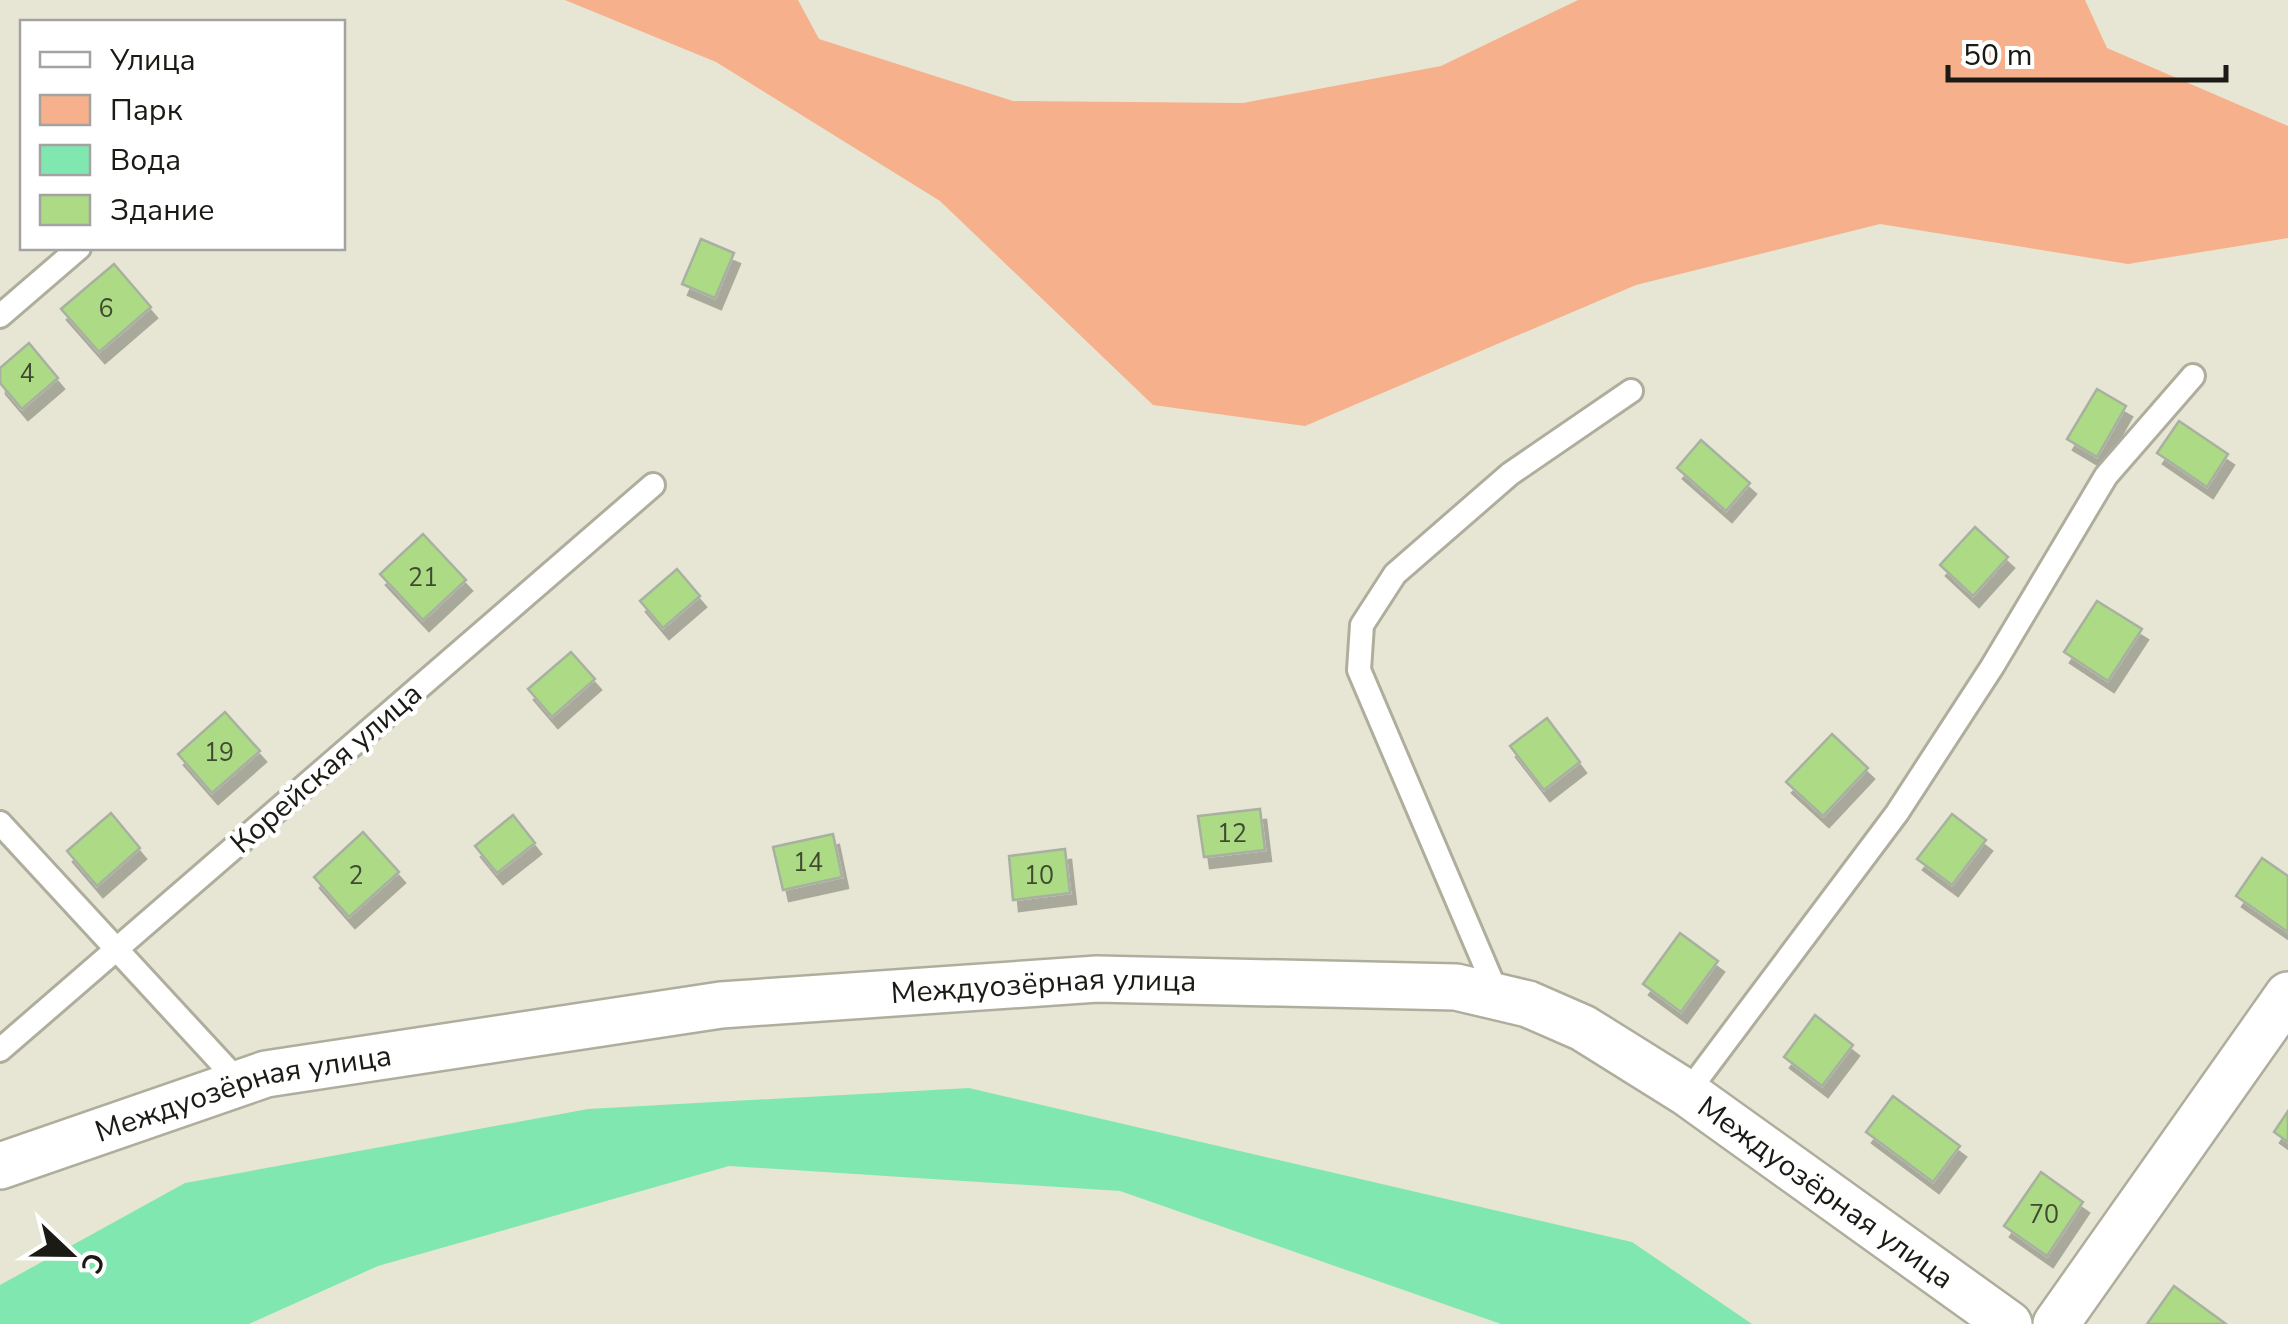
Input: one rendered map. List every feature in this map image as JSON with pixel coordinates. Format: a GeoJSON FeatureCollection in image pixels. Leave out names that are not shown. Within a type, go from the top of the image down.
{"type":"FeatureCollection","features":[{"type":"Feature","properties":{"kind":"street","name":"Междуозёрная улица"},"geometry":{"type":"LineString","coordinates":[[0,1166],[266,1074],[741,1003],[1097,979],[1456,988],[1528,1004],[1583,1028],[1686,1093],[2009,1324]]}},
{"type":"Feature","properties":{"kind":"street"},"geometry":{"type":"LineString","coordinates":[[2056,1324],[2288,995]]}},
{"type":"Feature","properties":{"kind":"lane"},"geometry":{"type":"LineString","coordinates":[[0,316],[76,250]]}},
{"type":"Feature","properties":{"kind":"lane"},"geometry":{"type":"LineString","coordinates":[[1686,1093],[1897,813],[1992,667],[2106,476],[2194,376]]}},
{"type":"Feature","properties":{"kind":"lane"},"geometry":{"type":"LineString","coordinates":[[1499,998],[1359,670],[1362,625],[1394,574],[1510,474],[1632,391]]}},
{"type":"Feature","properties":{"kind":"lane","name":"Корейская улица"},"geometry":{"type":"LineString","coordinates":[[0,1050],[652,486]]}},
{"type":"Feature","properties":{"kind":"lane"},"geometry":{"type":"LineString","coordinates":[[0,823],[240,1083]]}},
{"type":"Feature","properties":{"kind":"green space"},"geometry":{"type":"Polygon","coordinates":[[[565,0],[798,0],[819,39],[1013,101],[1243,103],[1441,66],[1578,0],[2085,0],[2107,48],[2288,126],[2288,238],[2128,264],[1880,224],[1636,285],[1305,426],[1153,405],[940,201],[716,62],[565,0]]]}},
{"type":"Feature","properties":{"kind":"water"},"geometry":{"type":"Polygon","coordinates":[[[969,1088],[1632,1242],[1752,1324],[1501,1324],[1120,1191],[729,1166],[378,1266],[249,1324],[0,1324],[0,1285],[185,1183],[588,1109],[969,1088]]]}},
{"type":"Feature","properties":{"kind":"building"},"geometry":{"type":"Polygon","coordinates":[[[701,239],[734,253],[715,298],[682,284],[701,239]]]}},
{"type":"Feature","properties":{"kind":"building"},"geometry":{"type":"Polygon","coordinates":[[[114,264],[151,307],[99,352],[61,309],[114,264]]]}},
{"type":"Feature","properties":{"kind":"building"},"geometry":{"type":"Polygon","coordinates":[[[29,343],[58,378],[22,409],[0,383],[0,368],[29,343]]]}},
{"type":"Feature","properties":{"kind":"building"},"geometry":{"type":"Polygon","coordinates":[[[2097,389],[2126,406],[2097,457],[2067,439],[2097,389]]]}},
{"type":"Feature","properties":{"kind":"building"},"geometry":{"type":"Polygon","coordinates":[[[2179,421],[2228,454],[2207,487],[2157,453],[2179,421]]]}},
{"type":"Feature","properties":{"kind":"building"},"geometry":{"type":"Polygon","coordinates":[[[1701,440],[1750,483],[1726,511],[1677,468],[1701,440]]]}},
{"type":"Feature","properties":{"kind":"building"},"geometry":{"type":"Polygon","coordinates":[[[1975,527],[2008,557],[1973,596],[1940,565],[1975,527]]]}},
{"type":"Feature","properties":{"kind":"building"},"geometry":{"type":"Polygon","coordinates":[[[423,534],[466,580],[423,620],[380,574],[423,534]]]}},
{"type":"Feature","properties":{"kind":"building"},"geometry":{"type":"Polygon","coordinates":[[[677,569],[700,596],[663,628],[640,601],[677,569]]]}},
{"type":"Feature","properties":{"kind":"building"},"geometry":{"type":"Polygon","coordinates":[[[2097,601],[2142,629],[2108,681],[2064,652],[2097,601]]]}},
{"type":"Feature","properties":{"kind":"building"},"geometry":{"type":"Polygon","coordinates":[[[571,652],[595,679],[552,717],[528,689],[571,652]]]}},
{"type":"Feature","properties":{"kind":"building"},"geometry":{"type":"Polygon","coordinates":[[[225,712],[260,751],[212,793],[178,754],[225,712]]]}},
{"type":"Feature","properties":{"kind":"building"},"geometry":{"type":"Polygon","coordinates":[[[1547,718],[1580,762],[1544,790],[1510,746],[1547,718]]]}},
{"type":"Feature","properties":{"kind":"building"},"geometry":{"type":"Polygon","coordinates":[[[1832,734],[1868,768],[1823,816],[1786,782],[1832,734]]]}},
{"type":"Feature","properties":{"kind":"building"},"geometry":{"type":"Polygon","coordinates":[[[1260,809],[1265,850],[1204,857],[1198,816],[1260,809]]]}},
{"type":"Feature","properties":{"kind":"building"},"geometry":{"type":"Polygon","coordinates":[[[111,813],[140,848],[97,886],[67,851],[111,813]]]}},
{"type":"Feature","properties":{"kind":"building"},"geometry":{"type":"Polygon","coordinates":[[[1952,814],[1986,840],[1952,885],[1917,859],[1952,814]]]}},
{"type":"Feature","properties":{"kind":"building"},"geometry":{"type":"Polygon","coordinates":[[[513,815],[535,843],[497,873],[475,846],[513,815]]]}},
{"type":"Feature","properties":{"kind":"building"},"geometry":{"type":"Polygon","coordinates":[[[363,832],[399,872],[349,917],[314,877],[363,832]]]}},
{"type":"Feature","properties":{"kind":"building"},"geometry":{"type":"Polygon","coordinates":[[[833,834],[842,877],[783,890],[773,847],[833,834]]]}},
{"type":"Feature","properties":{"kind":"building"},"geometry":{"type":"Polygon","coordinates":[[[1065,849],[1070,893],[1013,900],[1009,856],[1065,849]]]}},
{"type":"Feature","properties":{"kind":"building"},"geometry":{"type":"Polygon","coordinates":[[[2262,858],[2288,876],[2288,932],[2236,896],[2262,858]]]}},
{"type":"Feature","properties":{"kind":"building"},"geometry":{"type":"Polygon","coordinates":[[[1680,933],[1718,961],[1681,1012],[1643,984],[1680,933]]]}},
{"type":"Feature","properties":{"kind":"building"},"geometry":{"type":"Polygon","coordinates":[[[1815,1015],[1853,1045],[1822,1086],[1784,1057],[1815,1015]]]}},
{"type":"Feature","properties":{"kind":"building"},"geometry":{"type":"Polygon","coordinates":[[[1893,1096],[1960,1146],[1933,1182],[1866,1132],[1893,1096]]]}},
{"type":"Feature","properties":{"kind":"building"},"geometry":{"type":"Polygon","coordinates":[[[2288,1111],[2288,1142],[2274,1132],[2288,1111]]]}},
{"type":"Feature","properties":{"kind":"building"},"geometry":{"type":"Polygon","coordinates":[[[2041,1172],[2083,1202],[2047,1256],[2004,1226],[2041,1172]]]}},
{"type":"Feature","properties":{"kind":"building"},"geometry":{"type":"Polygon","coordinates":[[[2174,1286],[2226,1324],[2147,1324],[2174,1286]]]}}]}
